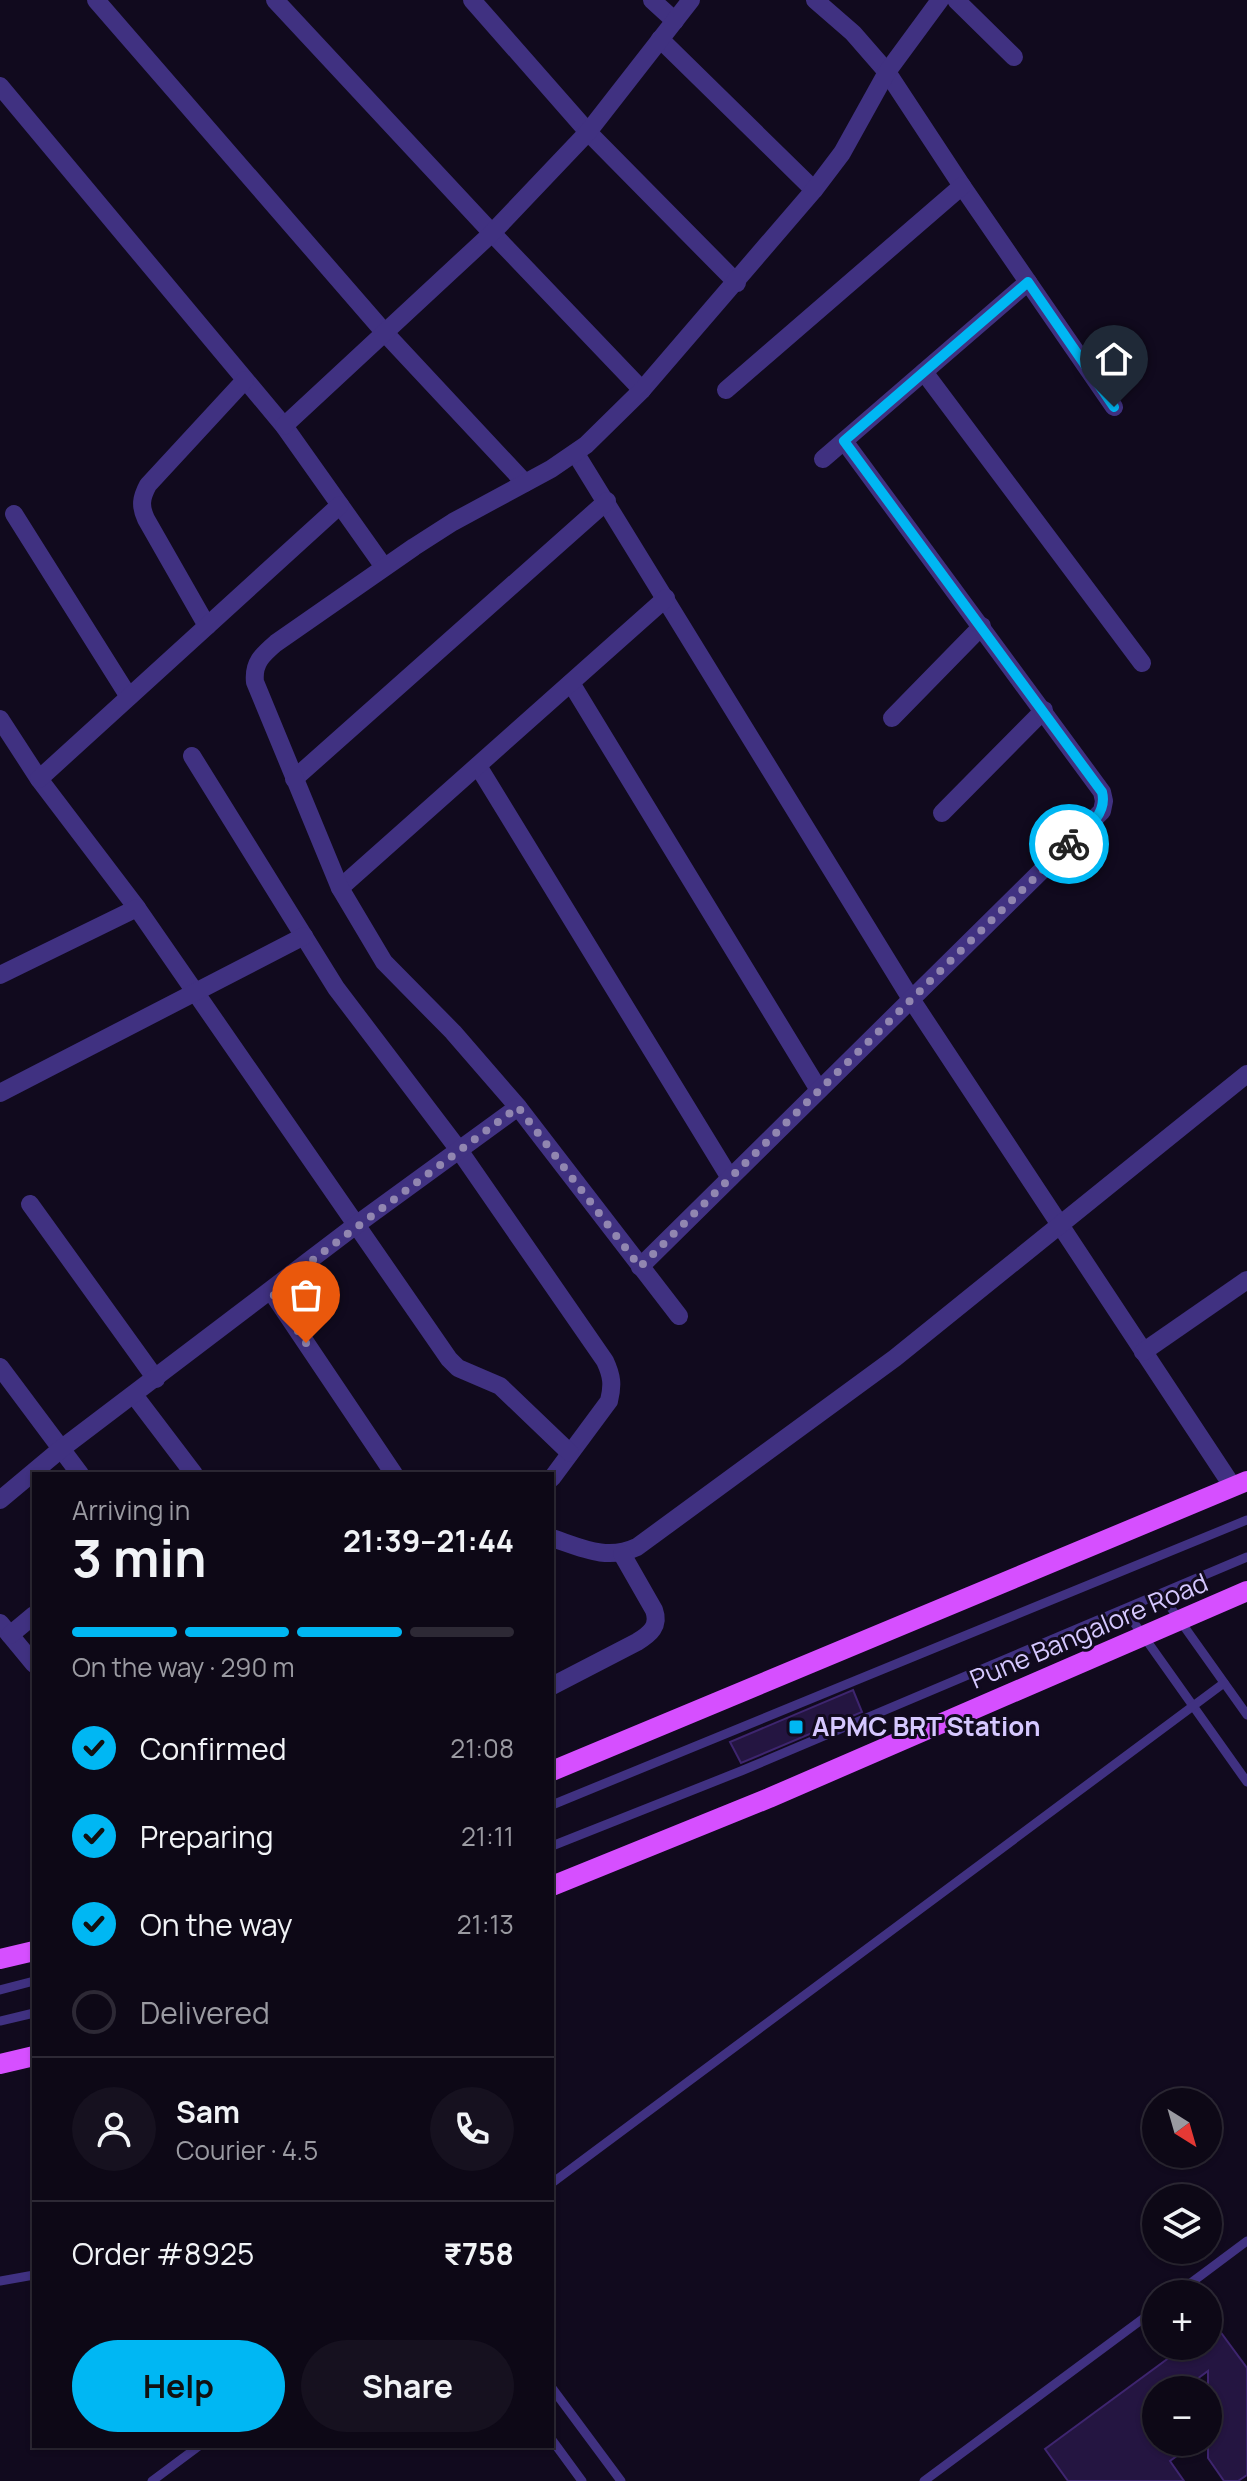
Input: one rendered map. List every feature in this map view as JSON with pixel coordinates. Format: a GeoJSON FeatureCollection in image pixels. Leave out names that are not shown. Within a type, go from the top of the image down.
{"type":"FeatureCollection","features":[{"type":"Feature","properties":{"kind":"main road"},"geometry":{"type":"LineString","coordinates":[[554,1770],[1240,1484]]}},
{"type":"Feature","properties":{"kind":"main road","name":"Pune Bangalore Road"},"geometry":{"type":"LineString","coordinates":[[554,1885],[769,1798],[1247,1591]]}},
{"type":"Feature","properties":{"kind":"main road"},"geometry":{"type":"LineString","coordinates":[[0,1959],[32,1951]]}},
{"type":"Feature","properties":{"kind":"main road"},"geometry":{"type":"LineString","coordinates":[[0,2064],[32,2056]]}},
{"type":"Feature","properties":{"kind":"street"},"geometry":{"type":"LineString","coordinates":[[96,0],[385,333],[525,483]]}},
{"type":"Feature","properties":{"kind":"street"},"geometry":{"type":"LineString","coordinates":[[275,0],[642,390]]}},
{"type":"Feature","properties":{"kind":"street"},"geometry":{"type":"LineString","coordinates":[[472,0],[588,132],[737,283]]}},
{"type":"Feature","properties":{"kind":"street"},"geometry":{"type":"LineString","coordinates":[[652,0],[675,21]]}},
{"type":"Feature","properties":{"kind":"street"},"geometry":{"type":"LineString","coordinates":[[284,426],[492,233],[588,132],[691,0]]}},
{"type":"Feature","properties":{"kind":"street"},"geometry":{"type":"LineString","coordinates":[[815,0],[853,33],[887,72],[1114,407]]}},
{"type":"Feature","properties":{"kind":"street"},"geometry":{"type":"LineString","coordinates":[[679,1316],[518,1107],[453,1032],[384,962],[340,888],[255,682],[256,664],[276,643],[384,567],[453,522],[576,454],[642,390],[814,190],[842,153],[887,72],[940,0]]}},
{"type":"Feature","properties":{"kind":"street"},"geometry":{"type":"LineString","coordinates":[[956,0],[1014,57]]}},
{"type":"Feature","properties":{"kind":"street"},"geometry":{"type":"LineString","coordinates":[[660,39],[814,190]]}},
{"type":"Feature","properties":{"kind":"street"},"geometry":{"type":"LineString","coordinates":[[0,86],[284,426],[384,567]]}},
{"type":"Feature","properties":{"kind":"street"},"geometry":{"type":"LineString","coordinates":[[726,390],[962,186]]}},
{"type":"Feature","properties":{"kind":"street"},"geometry":{"type":"LineString","coordinates":[[823,459],[1028,282]]}},
{"type":"Feature","properties":{"kind":"street"},"geometry":{"type":"LineString","coordinates":[[924,372],[1142,663]]}},
{"type":"Feature","properties":{"kind":"street"},"geometry":{"type":"LineString","coordinates":[[207,626],[146,519],[141,507],[142,496],[148,485],[245,380]]}},
{"type":"Feature","properties":{"kind":"street"},"geometry":{"type":"LineString","coordinates":[[640,1267],[1102,811],[1102,792],[844,441]]}},
{"type":"Feature","properties":{"kind":"street"},"geometry":{"type":"LineString","coordinates":[[576,454],[911,999],[1143,1352],[1240,1484]]}},
{"type":"Feature","properties":{"kind":"street"},"geometry":{"type":"LineString","coordinates":[[294,779],[607,501]]}},
{"type":"Feature","properties":{"kind":"street"},"geometry":{"type":"LineString","coordinates":[[39,779],[340,505]]}},
{"type":"Feature","properties":{"kind":"street"},"geometry":{"type":"LineString","coordinates":[[14,514],[129,697]]}},
{"type":"Feature","properties":{"kind":"street"},"geometry":{"type":"LineString","coordinates":[[340,888],[666,598]]}},
{"type":"Feature","properties":{"kind":"street"},"geometry":{"type":"LineString","coordinates":[[892,718],[982,626]]}},
{"type":"Feature","properties":{"kind":"street"},"geometry":{"type":"LineString","coordinates":[[571,683],[819,1090]]}},
{"type":"Feature","properties":{"kind":"street"},"geometry":{"type":"LineString","coordinates":[[942,813],[1044,710]]}},
{"type":"Feature","properties":{"kind":"street"},"geometry":{"type":"LineString","coordinates":[[0,719],[39,779],[137,908],[449,1359],[458,1368],[500,1386],[570,1453]]}},
{"type":"Feature","properties":{"kind":"street"},"geometry":{"type":"LineString","coordinates":[[192,756],[336,988],[459,1150],[605,1361],[613,1387],[609,1401],[554,1475]]}},
{"type":"Feature","properties":{"kind":"street"},"geometry":{"type":"LineString","coordinates":[[478,766],[730,1178]]}},
{"type":"Feature","properties":{"kind":"street"},"geometry":{"type":"LineString","coordinates":[[0,975],[137,908]]}},
{"type":"Feature","properties":{"kind":"street"},"geometry":{"type":"LineString","coordinates":[[0,1093],[304,936]]}},
{"type":"Feature","properties":{"kind":"street"},"geometry":{"type":"LineString","coordinates":[[554,1539],[610,1554],[622,1554],[637,1547],[895,1358],[1247,1074]]}},
{"type":"Feature","properties":{"kind":"street"},"geometry":{"type":"LineString","coordinates":[[33,1472],[356,1225],[518,1107]]}},
{"type":"Feature","properties":{"kind":"street"},"geometry":{"type":"LineString","coordinates":[[30,1204],[156,1379]]}},
{"type":"Feature","properties":{"kind":"street"},"geometry":{"type":"LineString","coordinates":[[1143,1352],[1247,1280]]}},
{"type":"Feature","properties":{"kind":"street"},"geometry":{"type":"LineString","coordinates":[[271,1291],[393,1472]]}},
{"type":"Feature","properties":{"kind":"street"},"geometry":{"type":"LineString","coordinates":[[0,1367],[78,1472]]}},
{"type":"Feature","properties":{"kind":"street"},"geometry":{"type":"LineString","coordinates":[[134,1395],[192,1472]]}},
{"type":"Feature","properties":{"kind":"street"},"geometry":{"type":"LineString","coordinates":[[0,1500],[32,1473]]}},
{"type":"Feature","properties":{"kind":"street"},"geometry":{"type":"LineString","coordinates":[[554,1685],[637,1642],[649,1635],[654,1627],[657,1619],[654,1610],[622,1554]]}},
{"type":"Feature","properties":{"kind":"street"},"geometry":{"type":"LineString","coordinates":[[32,1616],[5,1629],[32,1662]]}},
{"type":"Feature","properties":{"kind":"lane"},"geometry":{"type":"LineString","coordinates":[[554,1804],[1247,1520]]}},
{"type":"Feature","properties":{"kind":"lane"},"geometry":{"type":"LineString","coordinates":[[554,1845],[755,1765],[1247,1557]]}},
{"type":"Feature","properties":{"kind":"lane"},"geometry":{"type":"LineString","coordinates":[[1161,1594],[1247,1715]]}},
{"type":"Feature","properties":{"kind":"lane"},"geometry":{"type":"LineString","coordinates":[[1125,1610],[1247,1782]]}},
{"type":"Feature","properties":{"kind":"lane"},"geometry":{"type":"LineString","coordinates":[[554,2182],[1224,1683]]}},
{"type":"Feature","properties":{"kind":"lane"},"geometry":{"type":"LineString","coordinates":[[0,1990],[32,1982]]}},
{"type":"Feature","properties":{"kind":"lane"},"geometry":{"type":"LineString","coordinates":[[0,2021],[32,2013]]}},
{"type":"Feature","properties":{"kind":"lane"},"geometry":{"type":"LineString","coordinates":[[1195,2280],[1247,2241]]}},
{"type":"Feature","properties":{"kind":"lane"},"geometry":{"type":"LineString","coordinates":[[0,2281],[32,2275]]}},
{"type":"Feature","properties":{"kind":"lane"},"geometry":{"type":"LineString","coordinates":[[924,2481],[1142,2319]]}},
{"type":"Feature","properties":{"kind":"lane"},"geometry":{"type":"LineString","coordinates":[[554,2391],[621,2481]]}},
{"type":"Feature","properties":{"kind":"lane"},"geometry":{"type":"LineString","coordinates":[[554,2443],[582,2481]]}},
{"type":"Feature","properties":{"kind":"lane"},"geometry":{"type":"LineString","coordinates":[[152,2481],[196,2448]]}},
{"type":"Feature","properties":{"kind":"building","name":"APMC BRT Station"},"geometry":{"type":"Polygon","coordinates":[[[853,1690],[862,1712],[741,1763],[730,1742],[853,1690]]]}},
{"type":"Feature","properties":{"kind":"building"},"geometry":{"type":"Polygon","coordinates":[[[1222,2334],[1247,2368],[1247,2475],[1238,2481],[1224,2481],[1208,2458],[1222,2456],[1222,2376],[1208,2376],[1208,2371],[1201,2376],[1144,2376],[1166,2360],[1222,2360],[1222,2334]]]}},
{"type":"Feature","properties":{"kind":"building"},"geometry":{"type":"Polygon","coordinates":[[[1142,2378],[1142,2456],[1177,2456],[1170,2461],[1184,2481],[1068,2481],[1045,2449],[1142,2378]]]}},
{"type":"Feature","properties":{"kind":"way so far"},"geometry":{"type":"LineString","coordinates":[[306,1343],[271,1291],[518,1107],[640,1267],[1069,844]]}},
{"type":"Feature","properties":{"kind":"place","name":"APMC BRT Station"},"geometry":{"type":"Point","coordinates":[796,1727]}},
{"type":"Feature","properties":{"kind":"route"},"geometry":{"type":"LineString","coordinates":[[1069,844],[1102,811],[1102,792],[844,441],[1028,282],[1114,407]]}}]}
